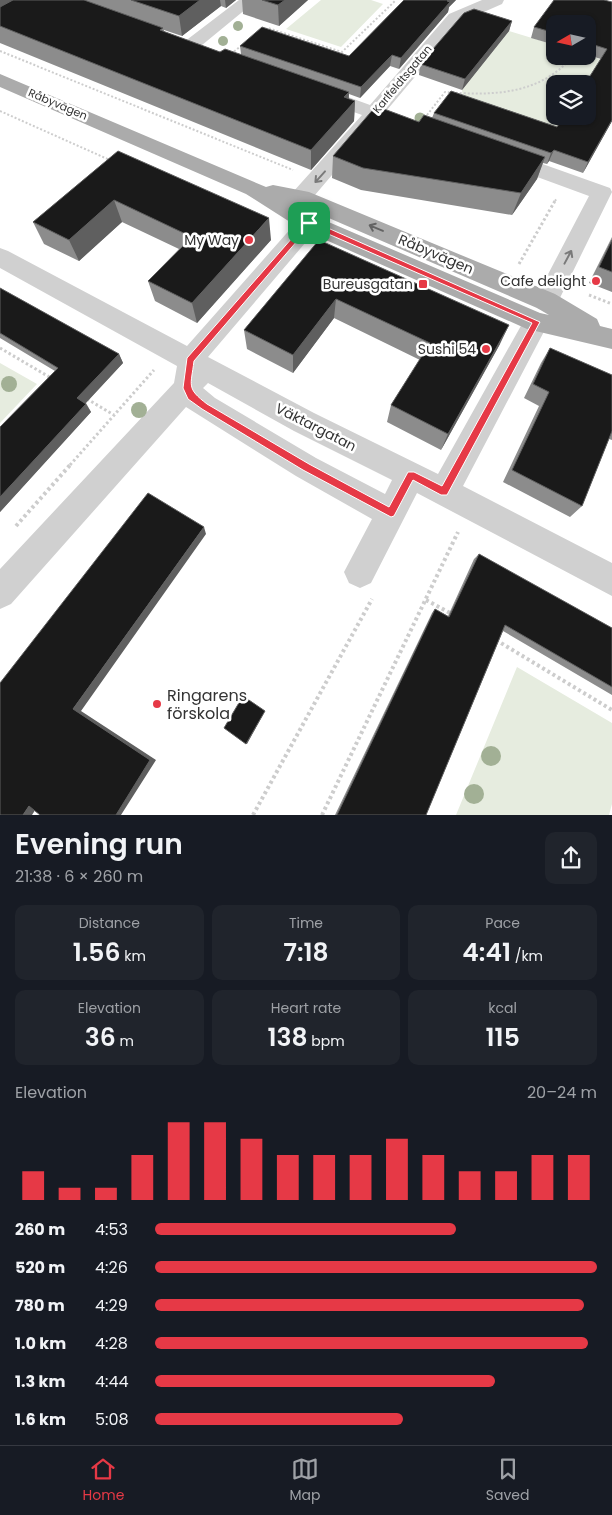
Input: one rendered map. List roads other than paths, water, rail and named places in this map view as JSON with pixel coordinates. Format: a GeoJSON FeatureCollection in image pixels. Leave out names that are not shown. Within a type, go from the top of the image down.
{"type":"FeatureCollection","features":[{"type":"Feature","properties":{"kind":"main road","name":"Råbyvägen"},"geometry":{"type":"LineString","coordinates":[[0,80],[254,188],[309,223],[611,339]]}},
{"type":"Feature","properties":{"kind":"main road","name":"Råbyvägen"},"geometry":{"type":"LineString","coordinates":[[254,188],[301,196],[541,311]]}},
{"type":"Feature","properties":{"kind":"street"},"geometry":{"type":"LineString","coordinates":[[190,46],[249,0]]}},
{"type":"Feature","properties":{"kind":"street","name":"Karlfeldtsgatan"},"geometry":{"type":"LineString","coordinates":[[301,196],[337,157],[369,120],[373,112],[455,18],[496,0]]}},
{"type":"Feature","properties":{"kind":"street"},"geometry":{"type":"LineString","coordinates":[[172,40],[225,59]]}},
{"type":"Feature","properties":{"kind":"street"},"geometry":{"type":"LineString","coordinates":[[299,86],[421,129]]}},
{"type":"Feature","properties":{"kind":"street"},"geometry":{"type":"LineString","coordinates":[[489,152],[607,195]]}},
{"type":"Feature","properties":{"kind":"street"},"geometry":{"type":"LineString","coordinates":[[444,492],[541,311],[607,195],[612,172]]}},
{"type":"Feature","properties":{"kind":"street"},"geometry":{"type":"LineString","coordinates":[[0,593],[309,223]]}},
{"type":"Feature","properties":{"kind":"street","name":"Väktargatan"},"geometry":{"type":"LineString","coordinates":[[0,257],[188,367],[411,475],[612,580]]}},
{"type":"Feature","properties":{"kind":"street"},"geometry":{"type":"LineString","coordinates":[[188,367],[191,396],[204,406],[306,467],[391,513]]}},
{"type":"Feature","properties":{"kind":"street"},"geometry":{"type":"LineString","coordinates":[[367,584],[391,513],[411,475]]}},
{"type":"Feature","properties":{"kind":"place","name":"My Way"},"geometry":{"type":"Point","coordinates":[249,240]}},
{"type":"Feature","properties":{"kind":"place","name":"Cafe delight"},"geometry":{"type":"Point","coordinates":[596,281]}},
{"type":"Feature","properties":{"kind":"place","name":"Bureusgatan"},"geometry":{"type":"Point","coordinates":[423,284]}},
{"type":"Feature","properties":{"kind":"place","name":"Sushi 54"},"geometry":{"type":"Point","coordinates":[486,349]}},
{"type":"Feature","properties":{"kind":"place","name":"Ringarens förskola"},"geometry":{"type":"Point","coordinates":[157,704]}}]}
